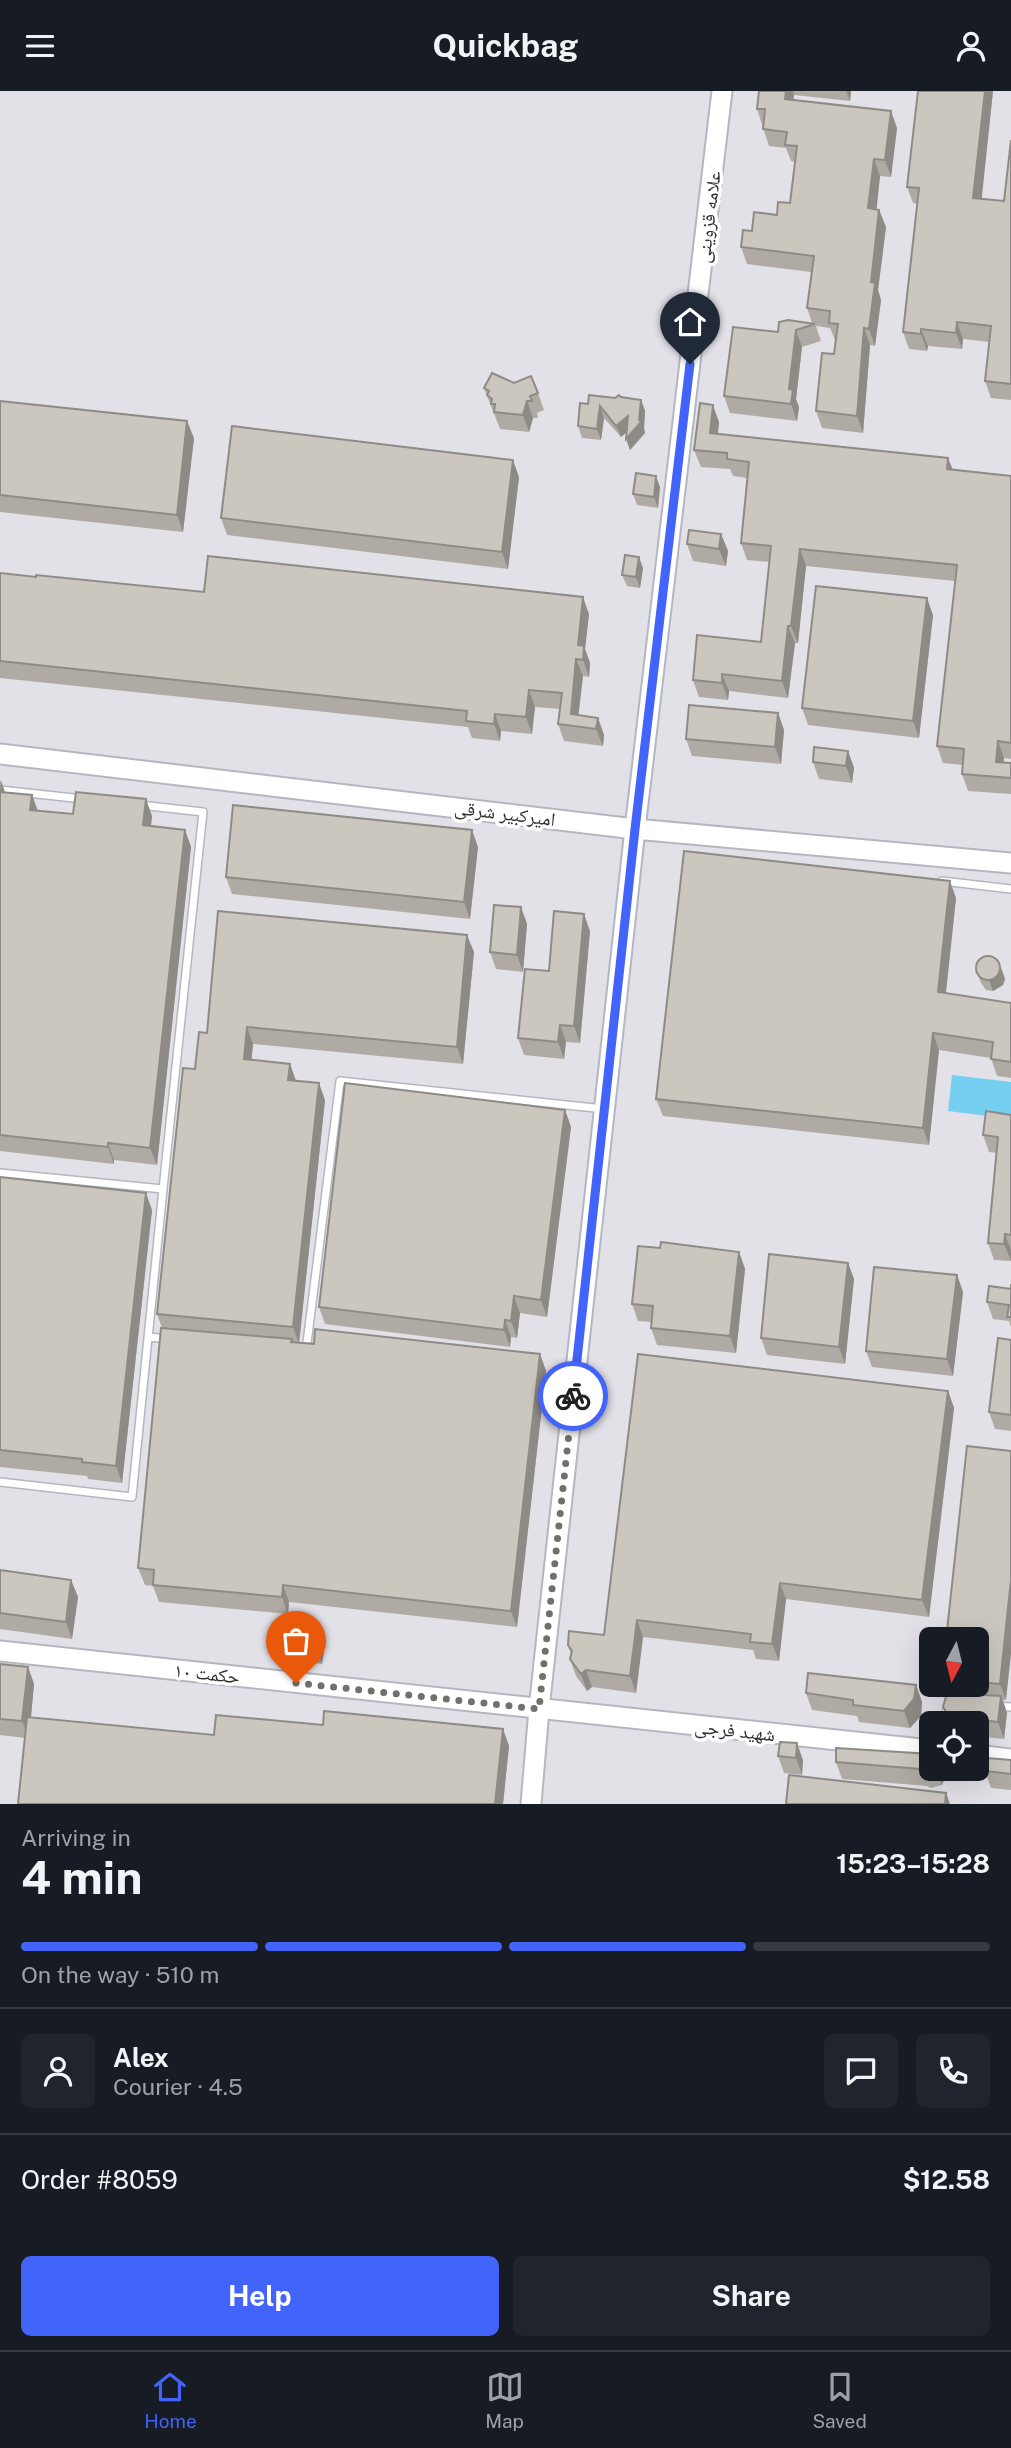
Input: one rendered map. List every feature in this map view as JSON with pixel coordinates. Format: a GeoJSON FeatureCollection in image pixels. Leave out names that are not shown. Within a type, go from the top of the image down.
{"type":"FeatureCollection","features":[{"type":"Feature","properties":{"kind":"street","name":"علامه قزوینی"},"geometry":{"type":"LineString","coordinates":[[531,1804],[539,1709],[635,829],[723,91]]}},
{"type":"Feature","properties":{"kind":"street","name":"امیرکبیر شرقی"},"geometry":{"type":"LineString","coordinates":[[0,754],[635,829],[1011,863]]}},
{"type":"Feature","properties":{"kind":"street","name":"حکمت ۱۰"},"geometry":{"type":"LineString","coordinates":[[0,1651],[539,1709]]}},
{"type":"Feature","properties":{"kind":"street","name":"شهید فرجی"},"geometry":{"type":"LineString","coordinates":[[539,1709],[919,1749]]}},
{"type":"Feature","properties":{"kind":"street"},"geometry":{"type":"LineString","coordinates":[[989,1756],[1011,1759]]}},
{"type":"Feature","properties":{"kind":"lane"},"geometry":{"type":"LineString","coordinates":[[0,790],[95,801]]}},
{"type":"Feature","properties":{"kind":"lane"},"geometry":{"type":"LineString","coordinates":[[0,1482],[132,1497],[204,812],[136,805]]}},
{"type":"Feature","properties":{"kind":"lane"},"geometry":{"type":"LineString","coordinates":[[932,880],[1011,889]]}},
{"type":"Feature","properties":{"kind":"lane"},"geometry":{"type":"LineString","coordinates":[[293,1350],[306,1351],[340,1081],[605,1109]]}},
{"type":"Feature","properties":{"kind":"lane"},"geometry":{"type":"LineString","coordinates":[[0,1173],[163,1189]]}},
{"type":"Feature","properties":{"kind":"lane"},"geometry":{"type":"LineString","coordinates":[[308,1335],[322,1336]]}},
{"type":"Feature","properties":{"kind":"lane"},"geometry":{"type":"LineString","coordinates":[[148,1337],[174,1340]]}},
{"type":"Feature","properties":{"kind":"lane"},"geometry":{"type":"LineString","coordinates":[[946,1711],[948,1705],[958,1703]]}},
{"type":"Feature","properties":{"kind":"lane"},"geometry":{"type":"LineString","coordinates":[[985,1705],[1011,1707]]}},
{"type":"Feature","properties":{"kind":"shaded area"},"geometry":{"type":"Polygon","coordinates":[[[0,91],[1011,91],[1011,1804],[0,1804],[0,91]]]}},
{"type":"Feature","properties":{"kind":"water"},"geometry":{"type":"Polygon","coordinates":[[[952,1075],[1011,1082],[1011,1119],[948,1111],[952,1075]]]}},
{"type":"Feature","properties":{"kind":"building"},"geometry":{"type":"Polygon","coordinates":[[[759,91],[786,91],[785,99],[891,111],[885,160],[874,159],[868,208],[879,210],[871,282],[875,283],[869,329],[864,328],[857,416],[816,411],[822,353],[834,354],[838,324],[829,323],[830,311],[807,308],[814,256],[741,247],[743,230],[752,231],[754,212],[777,215],[778,202],[790,203],[797,146],[785,145],[787,132],[763,129],[765,109],[757,109],[759,91]]]}},
{"type":"Feature","properties":{"kind":"building"},"geometry":{"type":"Polygon","coordinates":[[[918,91],[985,91],[973,198],[1004,201],[1011,140],[1011,384],[985,381],[991,326],[957,322],[956,333],[921,329],[921,334],[903,332],[919,188],[907,187],[918,91]]]}},
{"type":"Feature","properties":{"kind":"building"},"geometry":{"type":"Polygon","coordinates":[[[788,320],[815,324],[796,330],[789,389],[793,390],[791,404],[724,396],[733,327],[778,332],[779,322],[788,320]]]}},
{"type":"Feature","properties":{"kind":"building"},"geometry":{"type":"Polygon","coordinates":[[[492,373],[514,383],[531,376],[538,393],[530,396],[532,401],[527,401],[523,415],[494,412],[495,404],[491,404],[492,399],[487,395],[489,391],[484,388],[492,373]]]}},
{"type":"Feature","properties":{"kind":"building"},"geometry":{"type":"Polygon","coordinates":[[[589,395],[615,398],[619,395],[641,400],[641,422],[626,439],[628,416],[616,426],[600,406],[597,429],[578,426],[580,403],[588,404],[589,395]]]}},
{"type":"Feature","properties":{"kind":"building"},"geometry":{"type":"Polygon","coordinates":[[[0,401],[187,421],[177,515],[0,495],[0,401]]]}},
{"type":"Feature","properties":{"kind":"building"},"geometry":{"type":"Polygon","coordinates":[[[700,403],[713,405],[710,433],[948,458],[947,469],[1011,476],[1011,743],[998,741],[996,762],[1011,763],[1011,778],[962,774],[964,749],[937,746],[957,565],[800,549],[782,681],[722,674],[722,683],[693,680],[697,635],[761,642],[771,546],[741,543],[749,462],[727,459],[727,453],[694,450],[700,403]]]}},
{"type":"Feature","properties":{"kind":"building"},"geometry":{"type":"Polygon","coordinates":[[[232,426],[513,460],[502,552],[221,518],[232,426]]]}},
{"type":"Feature","properties":{"kind":"building"},"geometry":{"type":"Polygon","coordinates":[[[636,473],[656,476],[654,497],[633,494],[636,473]]]}},
{"type":"Feature","properties":{"kind":"building"},"geometry":{"type":"Polygon","coordinates":[[[689,530],[721,534],[719,549],[687,544],[689,530]]]}},
{"type":"Feature","properties":{"kind":"building"},"geometry":{"type":"Polygon","coordinates":[[[625,555],[639,557],[636,577],[622,575],[625,555]]]}},
{"type":"Feature","properties":{"kind":"building"},"geometry":{"type":"Polygon","coordinates":[[[208,556],[583,597],[578,645],[584,646],[583,660],[576,659],[571,714],[598,718],[596,729],[558,724],[562,693],[529,690],[526,717],[495,714],[494,724],[466,721],[467,711],[0,661],[0,573],[204,592],[208,556]]]}},
{"type":"Feature","properties":{"kind":"building"},"geometry":{"type":"Polygon","coordinates":[[[816,586],[927,598],[913,721],[802,708],[816,586]]]}},
{"type":"Feature","properties":{"kind":"building"},"geometry":{"type":"Polygon","coordinates":[[[689,705],[778,713],[775,747],[686,739],[689,705]]]}},
{"type":"Feature","properties":{"kind":"building"},"geometry":{"type":"Polygon","coordinates":[[[814,747],[848,751],[846,766],[813,762],[814,747]]]}},
{"type":"Feature","properties":{"kind":"building"},"geometry":{"type":"Polygon","coordinates":[[[0,792],[32,795],[30,810],[73,814],[76,792],[146,799],[143,825],[185,830],[150,1148],[108,1143],[108,1147],[0,1135],[0,792]]]}},
{"type":"Feature","properties":{"kind":"building"},"geometry":{"type":"Polygon","coordinates":[[[233,805],[472,830],[464,902],[226,877],[233,805]]]}},
{"type":"Feature","properties":{"kind":"building"},"geometry":{"type":"Polygon","coordinates":[[[684,851],[950,881],[938,992],[1011,1003],[1011,1062],[991,1059],[993,1042],[933,1033],[923,1128],[656,1099],[684,851]]]}},
{"type":"Feature","properties":{"kind":"building"},"geometry":{"type":"Polygon","coordinates":[[[494,905],[521,907],[517,955],[490,952],[494,905]]]}},
{"type":"Feature","properties":{"kind":"building"},"geometry":{"type":"Polygon","coordinates":[[[218,911],[467,935],[457,1047],[247,1027],[244,1059],[290,1064],[288,1080],[319,1083],[293,1327],[157,1314],[183,1068],[195,1069],[199,1032],[207,1033],[218,911]]]}},
{"type":"Feature","properties":{"kind":"building"},"geometry":{"type":"Polygon","coordinates":[[[554,911],[584,914],[574,1026],[560,1025],[558,1042],[518,1038],[525,969],[549,971],[554,911]]]}},
{"type":"Feature","properties":{"kind":"building"},"geometry":{"type":"Polygon","coordinates":[[[988,956],[996,960],[1000,968],[996,976],[988,980],[980,976],[976,968],[980,960],[988,956]]]}},
{"type":"Feature","properties":{"kind":"building"},"geometry":{"type":"Polygon","coordinates":[[[345,1083],[565,1110],[541,1300],[514,1296],[511,1321],[505,1320],[504,1330],[319,1307],[345,1083]]]}},
{"type":"Feature","properties":{"kind":"building"},"geometry":{"type":"Polygon","coordinates":[[[986,1111],[1011,1115],[1011,1235],[1005,1234],[1004,1244],[988,1243],[998,1137],[983,1135],[986,1111]]]}},
{"type":"Feature","properties":{"kind":"building"},"geometry":{"type":"Polygon","coordinates":[[[0,1177],[146,1193],[116,1466],[82,1462],[82,1459],[0,1450],[0,1177]]]}},
{"type":"Feature","properties":{"kind":"building"},"geometry":{"type":"Polygon","coordinates":[[[661,1242],[739,1252],[730,1336],[651,1328],[653,1306],[632,1304],[638,1246],[660,1248],[661,1242]]]}},
{"type":"Feature","properties":{"kind":"building"},"geometry":{"type":"Polygon","coordinates":[[[769,1254],[848,1263],[839,1347],[761,1338],[769,1254]]]}},
{"type":"Feature","properties":{"kind":"building"},"geometry":{"type":"Polygon","coordinates":[[[874,1267],[957,1275],[947,1359],[866,1351],[874,1267]]]}},
{"type":"Feature","properties":{"kind":"building"},"geometry":{"type":"Polygon","coordinates":[[[989,1286],[1011,1289],[1011,1317],[1007,1317],[1009,1305],[987,1302],[989,1286]]]}},
{"type":"Feature","properties":{"kind":"building"},"geometry":{"type":"Polygon","coordinates":[[[161,1328],[292,1339],[291,1342],[314,1344],[315,1329],[540,1354],[511,1611],[283,1585],[282,1597],[153,1585],[154,1570],[138,1568],[161,1328]]]}},
{"type":"Feature","properties":{"kind":"building"},"geometry":{"type":"Polygon","coordinates":[[[998,1338],[1011,1340],[1011,1415],[989,1412],[998,1338]]]}},
{"type":"Feature","properties":{"kind":"building"},"geometry":{"type":"Polygon","coordinates":[[[638,1354],[948,1391],[922,1600],[780,1583],[772,1644],[750,1642],[751,1634],[637,1620],[630,1676],[586,1670],[581,1674],[570,1659],[572,1651],[568,1645],[569,1631],[604,1635],[638,1354]]]}},
{"type":"Feature","properties":{"kind":"building"},"geometry":{"type":"Polygon","coordinates":[[[967,1446],[1011,1451],[1011,1579],[1000,1684],[989,1683],[989,1627],[947,1627],[967,1446]]]}},
{"type":"Feature","properties":{"kind":"building"},"geometry":{"type":"Polygon","coordinates":[[[0,1570],[71,1580],[66,1622],[0,1613],[0,1570]]]}},
{"type":"Feature","properties":{"kind":"building"},"geometry":{"type":"Polygon","coordinates":[[[284,1627],[303,1630],[302,1638],[320,1640],[318,1653],[281,1648],[284,1627]]]}},
{"type":"Feature","properties":{"kind":"building"},"geometry":{"type":"Polygon","coordinates":[[[0,1664],[28,1667],[22,1721],[0,1719],[0,1664]]]}},
{"type":"Feature","properties":{"kind":"building"},"geometry":{"type":"Polygon","coordinates":[[[808,1673],[916,1685],[914,1699],[904,1711],[853,1705],[853,1700],[806,1693],[808,1673]]]}},
{"type":"Feature","properties":{"kind":"building"},"geometry":{"type":"Polygon","coordinates":[[[1001,1696],[998,1722],[989,1721],[989,1711],[946,1711],[943,1707],[946,1697],[1001,1696]]]}},
{"type":"Feature","properties":{"kind":"building"},"geometry":{"type":"Polygon","coordinates":[[[324,1711],[503,1729],[495,1804],[18,1804],[27,1717],[214,1735],[216,1715],[323,1725],[324,1711]]]}},
{"type":"Feature","properties":{"kind":"building"},"geometry":{"type":"Polygon","coordinates":[[[780,1742],[797,1743],[796,1758],[778,1756],[780,1742]]]}},
{"type":"Feature","properties":{"kind":"building"},"geometry":{"type":"Polygon","coordinates":[[[836,1748],[919,1753],[919,1769],[836,1762],[836,1748]]]}},
{"type":"Feature","properties":{"kind":"building"},"geometry":{"type":"Polygon","coordinates":[[[989,1758],[1011,1760],[1011,1774],[989,1771],[989,1758]]]}},
{"type":"Feature","properties":{"kind":"building"},"geometry":{"type":"Polygon","coordinates":[[[789,1775],[946,1793],[945,1804],[786,1804],[789,1775]]]}},
{"type":"Feature","properties":{"kind":"way so far"},"geometry":{"type":"LineString","coordinates":[[296,1683],[539,1709],[573,1396]]}},
{"type":"Feature","properties":{"kind":"route"},"geometry":{"type":"LineString","coordinates":[[573,1396],[635,829],[690,364]]}}]}
